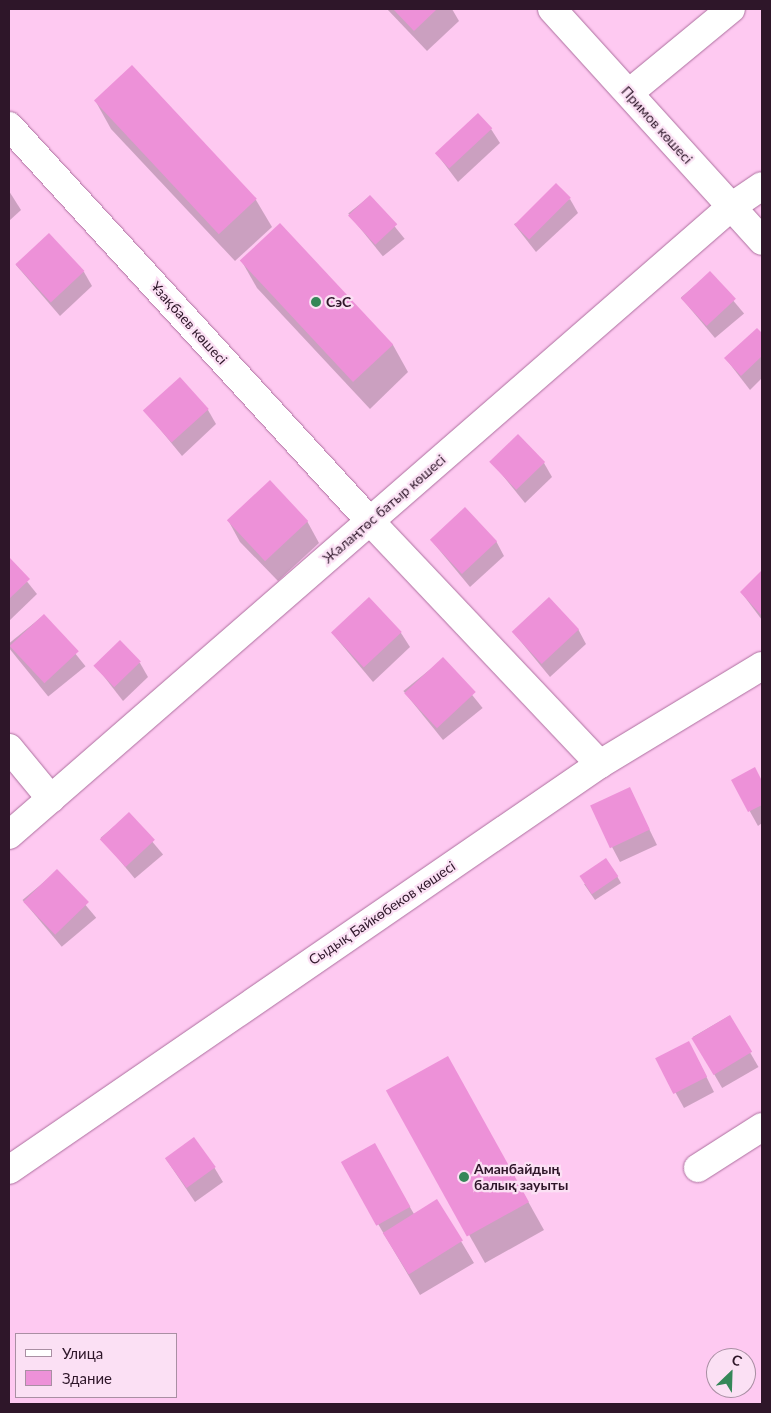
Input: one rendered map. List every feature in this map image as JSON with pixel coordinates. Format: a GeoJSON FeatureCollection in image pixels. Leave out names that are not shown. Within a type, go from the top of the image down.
{"type":"FeatureCollection","features":[{"type":"Feature","properties":{"kind":"street","name":"Примов көшесі"},"geometry":{"type":"LineString","coordinates":[[552,9],[762,241]]}},
{"type":"Feature","properties":{"kind":"street"},"geometry":{"type":"LineString","coordinates":[[628,93],[731,9]]}},
{"type":"Feature","properties":{"kind":"street","name":"Ұзақбаев көшесі"},"geometry":{"type":"LineString","coordinates":[[9,126],[369,520],[600,764]]}},
{"type":"Feature","properties":{"kind":"street","name":"Жалаңтөс батыр көшесі"},"geometry":{"type":"LineString","coordinates":[[9,835],[731,207],[762,186]]}},
{"type":"Feature","properties":{"kind":"street","name":"Сыдық Байкөбеков көшесі"},"geometry":{"type":"LineString","coordinates":[[9,1170],[600,764],[762,666]]}},
{"type":"Feature","properties":{"kind":"street"},"geometry":{"type":"LineString","coordinates":[[9,748],[51,799]]}},
{"type":"Feature","properties":{"kind":"street"},"geometry":{"type":"LineString","coordinates":[[698,1168],[762,1127]]}},
{"type":"Feature","properties":{"kind":"building"},"geometry":{"type":"Polygon","coordinates":[[[393,9],[437,9],[414,31],[393,9]]]}},
{"type":"Feature","properties":{"kind":"building"},"geometry":{"type":"Polygon","coordinates":[[[132,65],[257,199],[219,234],[94,100],[132,65]]]}},
{"type":"Feature","properties":{"kind":"building"},"geometry":{"type":"Polygon","coordinates":[[[478,113],[492,128],[449,169],[435,153],[478,113]]]}},
{"type":"Feature","properties":{"kind":"building"},"geometry":{"type":"Polygon","coordinates":[[[556,183],[571,198],[529,240],[514,225],[556,183]]]}},
{"type":"Feature","properties":{"kind":"building"},"geometry":{"type":"Polygon","coordinates":[[[370,195],[397,224],[375,245],[348,215],[370,195]]]}},
{"type":"Feature","properties":{"kind":"building","name":"СэС"},"geometry":{"type":"Polygon","coordinates":[[[280,223],[393,344],[353,382],[240,261],[280,223]]]}},
{"type":"Feature","properties":{"kind":"building"},"geometry":{"type":"Polygon","coordinates":[[[49,233],[84,271],[51,302],[15,264],[49,233]]]}},
{"type":"Feature","properties":{"kind":"building"},"geometry":{"type":"Polygon","coordinates":[[[710,271],[736,299],[707,326],[681,298],[710,271]]]}},
{"type":"Feature","properties":{"kind":"building"},"geometry":{"type":"Polygon","coordinates":[[[757,328],[762,333],[762,356],[741,376],[724,358],[757,328]]]}},
{"type":"Feature","properties":{"kind":"building"},"geometry":{"type":"Polygon","coordinates":[[[180,377],[209,409],[172,442],[143,410],[180,377]]]}},
{"type":"Feature","properties":{"kind":"building"},"geometry":{"type":"Polygon","coordinates":[[[518,434],[545,462],[516,490],[489,462],[518,434]]]}},
{"type":"Feature","properties":{"kind":"building"},"geometry":{"type":"Polygon","coordinates":[[[270,480],[308,521],[265,561],[227,520],[270,480]]]}},
{"type":"Feature","properties":{"kind":"building"},"geometry":{"type":"Polygon","coordinates":[[[465,507],[497,541],[462,574],[430,540],[465,507]]]}},
{"type":"Feature","properties":{"kind":"building"},"geometry":{"type":"Polygon","coordinates":[[[9,557],[30,579],[9,599],[9,557]]]}},
{"type":"Feature","properties":{"kind":"building"},"geometry":{"type":"Polygon","coordinates":[[[762,570],[762,616],[740,592],[762,570]]]}},
{"type":"Feature","properties":{"kind":"building"},"geometry":{"type":"Polygon","coordinates":[[[369,597],[402,632],[364,668],[331,632],[369,597]]]}},
{"type":"Feature","properties":{"kind":"building"},"geometry":{"type":"Polygon","coordinates":[[[549,597],[579,629],[542,664],[512,632],[549,597]]]}},
{"type":"Feature","properties":{"kind":"building"},"geometry":{"type":"Polygon","coordinates":[[[44,614],[79,651],[44,683],[10,646],[44,614]]]}},
{"type":"Feature","properties":{"kind":"building"},"geometry":{"type":"Polygon","coordinates":[[[120,640],[141,662],[114,687],[93,666],[120,640]]]}},
{"type":"Feature","properties":{"kind":"building"},"geometry":{"type":"Polygon","coordinates":[[[443,657],[476,692],[437,728],[404,693],[443,657]]]}},
{"type":"Feature","properties":{"kind":"building"},"geometry":{"type":"Polygon","coordinates":[[[755,767],[762,781],[762,805],[748,812],[731,780],[755,767]]]}},
{"type":"Feature","properties":{"kind":"building"},"geometry":{"type":"Polygon","coordinates":[[[630,787],[650,830],[610,848],[590,806],[630,787]]]}},
{"type":"Feature","properties":{"kind":"building"},"geometry":{"type":"Polygon","coordinates":[[[129,812],[155,840],[126,867],[100,839],[129,812]]]}},
{"type":"Feature","properties":{"kind":"building"},"geometry":{"type":"Polygon","coordinates":[[[606,858],[618,876],[592,894],[579,876],[606,858]]]}},
{"type":"Feature","properties":{"kind":"building"},"geometry":{"type":"Polygon","coordinates":[[[57,869],[89,902],[55,935],[23,902],[57,869]]]}},
{"type":"Feature","properties":{"kind":"building"},"geometry":{"type":"Polygon","coordinates":[[[730,1015],[752,1052],[714,1075],[691,1038],[730,1015]]]}},
{"type":"Feature","properties":{"kind":"building"},"geometry":{"type":"Polygon","coordinates":[[[689,1041],[707,1077],[673,1094],[655,1058],[689,1041]]]}},
{"type":"Feature","properties":{"kind":"building"},"geometry":{"type":"Polygon","coordinates":[[[448,1056],[529,1202],[467,1236],[386,1090],[448,1056]]]}},
{"type":"Feature","properties":{"kind":"building"},"geometry":{"type":"Polygon","coordinates":[[[194,1137],[216,1167],[187,1188],[165,1158],[194,1137]]]}},
{"type":"Feature","properties":{"kind":"building"},"geometry":{"type":"Polygon","coordinates":[[[375,1143],[410,1207],[376,1226],[341,1162],[375,1143]]]}},
{"type":"Feature","properties":{"kind":"building"},"geometry":{"type":"Polygon","coordinates":[[[437,1199],[463,1241],[409,1274],[383,1233],[437,1199]]]}},
{"type":"Feature","properties":{"kind":"place","name":"СэС"},"geometry":{"type":"Point","coordinates":[316,302]}},
{"type":"Feature","properties":{"kind":"place","name":"Аманбайдың балық зауыты"},"geometry":{"type":"Point","coordinates":[464,1177]}}]}
